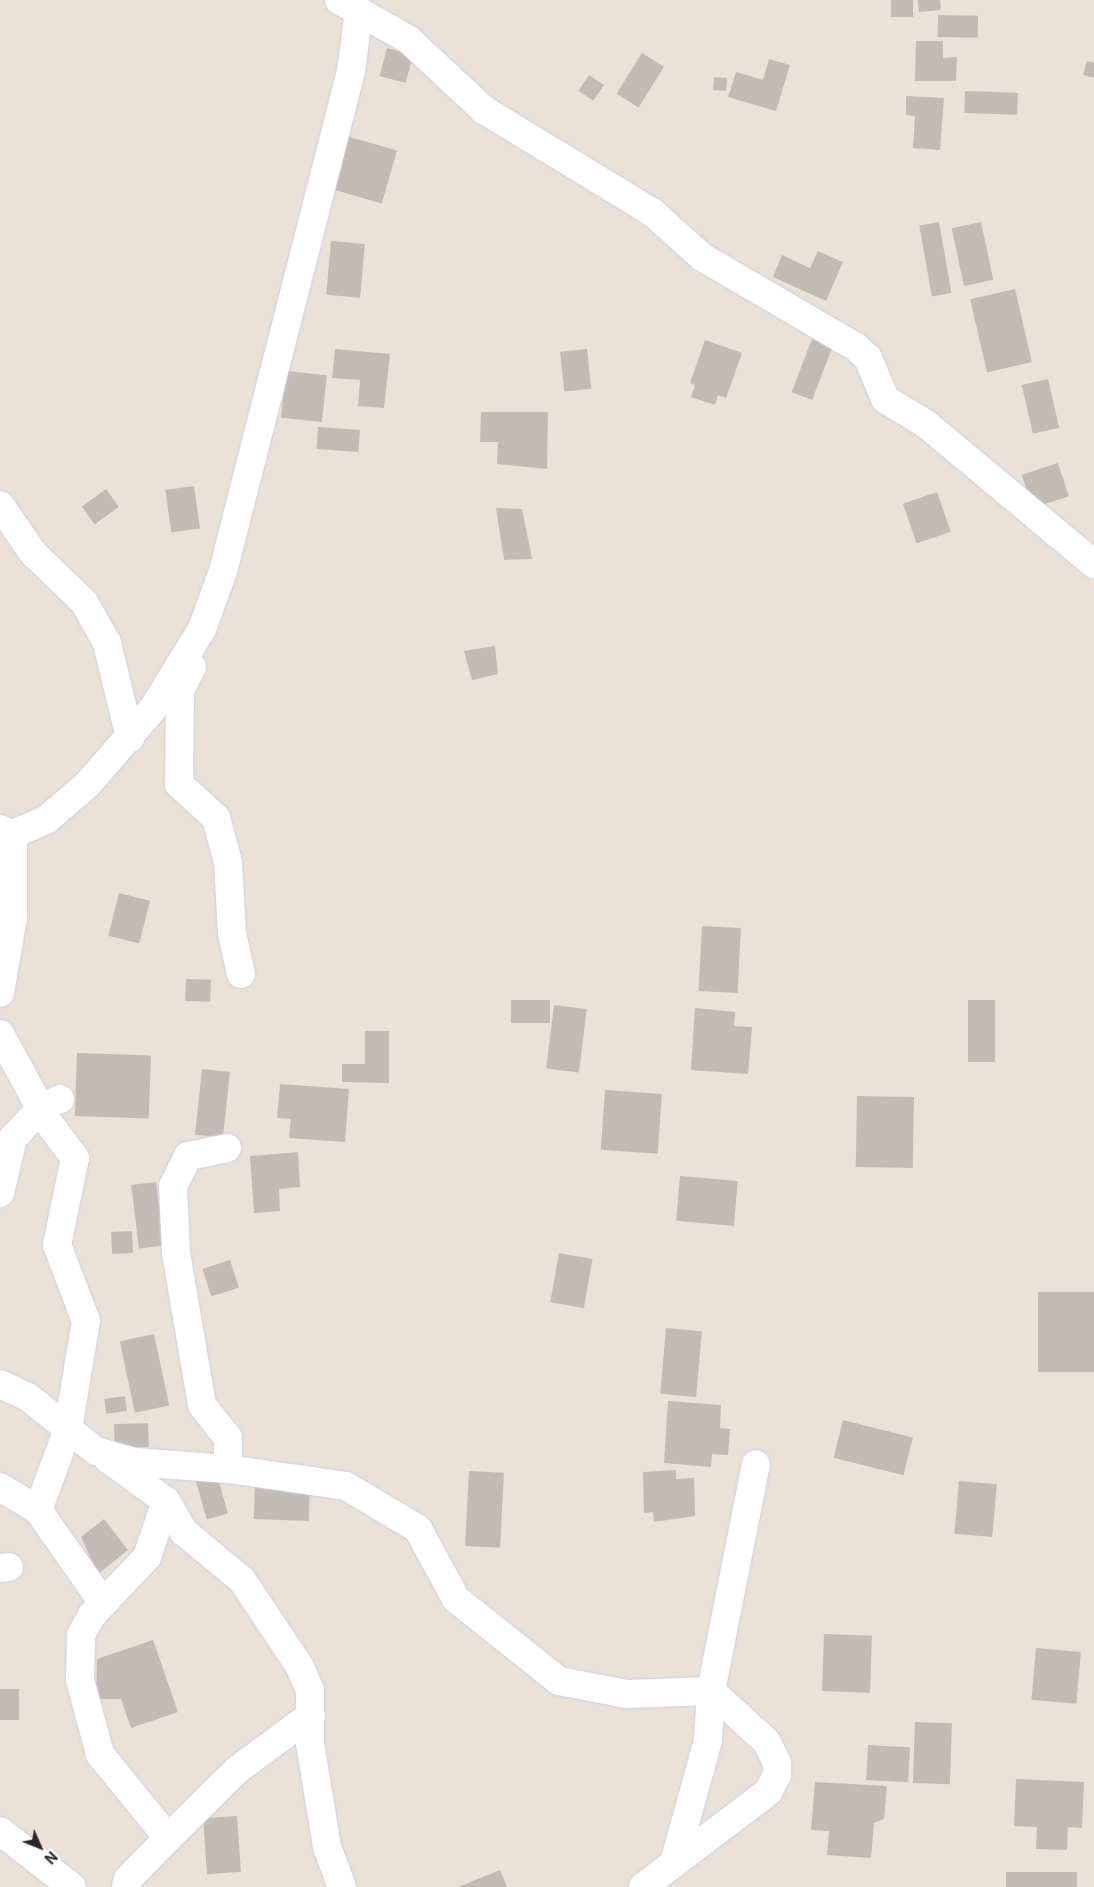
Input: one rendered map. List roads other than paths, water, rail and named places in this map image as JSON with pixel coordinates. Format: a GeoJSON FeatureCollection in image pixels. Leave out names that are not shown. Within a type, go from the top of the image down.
{"type":"FeatureCollection","features":[{"type":"Feature","properties":{"kind":"street"},"geometry":{"type":"LineString","coordinates":[[349,6],[409,40],[484,110],[652,212],[702,257],[856,347],[868,358],[886,399],[926,424],[1094,564]]}},
{"type":"Feature","properties":{"kind":"street"},"geometry":{"type":"LineString","coordinates":[[242,974],[232,933],[228,862],[216,818],[179,784],[180,691],[198,653],[202,630],[223,571],[351,71],[349,6]]}},
{"type":"Feature","properties":{"kind":"street"},"geometry":{"type":"LineString","coordinates":[[0,505],[33,553],[84,602],[107,643],[130,738]]}},
{"type":"Feature","properties":{"kind":"street"},"geometry":{"type":"LineString","coordinates":[[0,993],[13,917],[7,832],[46,820],[130,738],[202,630]]}},
{"type":"Feature","properties":{"kind":"street"},"geometry":{"type":"LineString","coordinates":[[0,1034],[51,1104],[75,1158],[57,1245],[86,1321],[68,1429],[38,1510]]}},
{"type":"Feature","properties":{"kind":"street"},"geometry":{"type":"LineString","coordinates":[[0,1193],[13,1138],[51,1104]]}},
{"type":"Feature","properties":{"kind":"street"},"geometry":{"type":"LineString","coordinates":[[227,1148],[188,1156],[173,1187],[176,1253],[202,1405],[228,1438],[228,1469]]}},
{"type":"Feature","properties":{"kind":"street"},"geometry":{"type":"LineString","coordinates":[[0,1384],[28,1397],[96,1451],[166,1501],[184,1532],[242,1580],[300,1668],[310,1690],[310,1743],[327,1847],[342,1887]]}},
{"type":"Feature","properties":{"kind":"street"},"geometry":{"type":"LineString","coordinates":[[96,1451],[134,1462],[228,1469],[346,1486],[418,1529],[445,1586],[456,1599],[559,1681],[627,1694],[711,1691],[766,1741],[777,1763],[777,1775],[768,1792],[643,1887]]}},
{"type":"Feature","properties":{"kind":"street"},"geometry":{"type":"LineString","coordinates":[[674,1863],[708,1740],[711,1691],[756,1464]]}},
{"type":"Feature","properties":{"kind":"street"},"geometry":{"type":"LineString","coordinates":[[0,1487],[38,1510],[103,1603]]}},
{"type":"Feature","properties":{"kind":"street"},"geometry":{"type":"LineString","coordinates":[[166,1501],[147,1557],[103,1603],[81,1634],[80,1680],[100,1754],[168,1838]]}},
{"type":"Feature","properties":{"kind":"street"},"geometry":{"type":"LineString","coordinates":[[126,1887],[128,1879],[237,1770],[311,1715]]}},
{"type":"Feature","properties":{"kind":"street"},"geometry":{"type":"LineString","coordinates":[[0,1831],[64,1885]]}}]}
